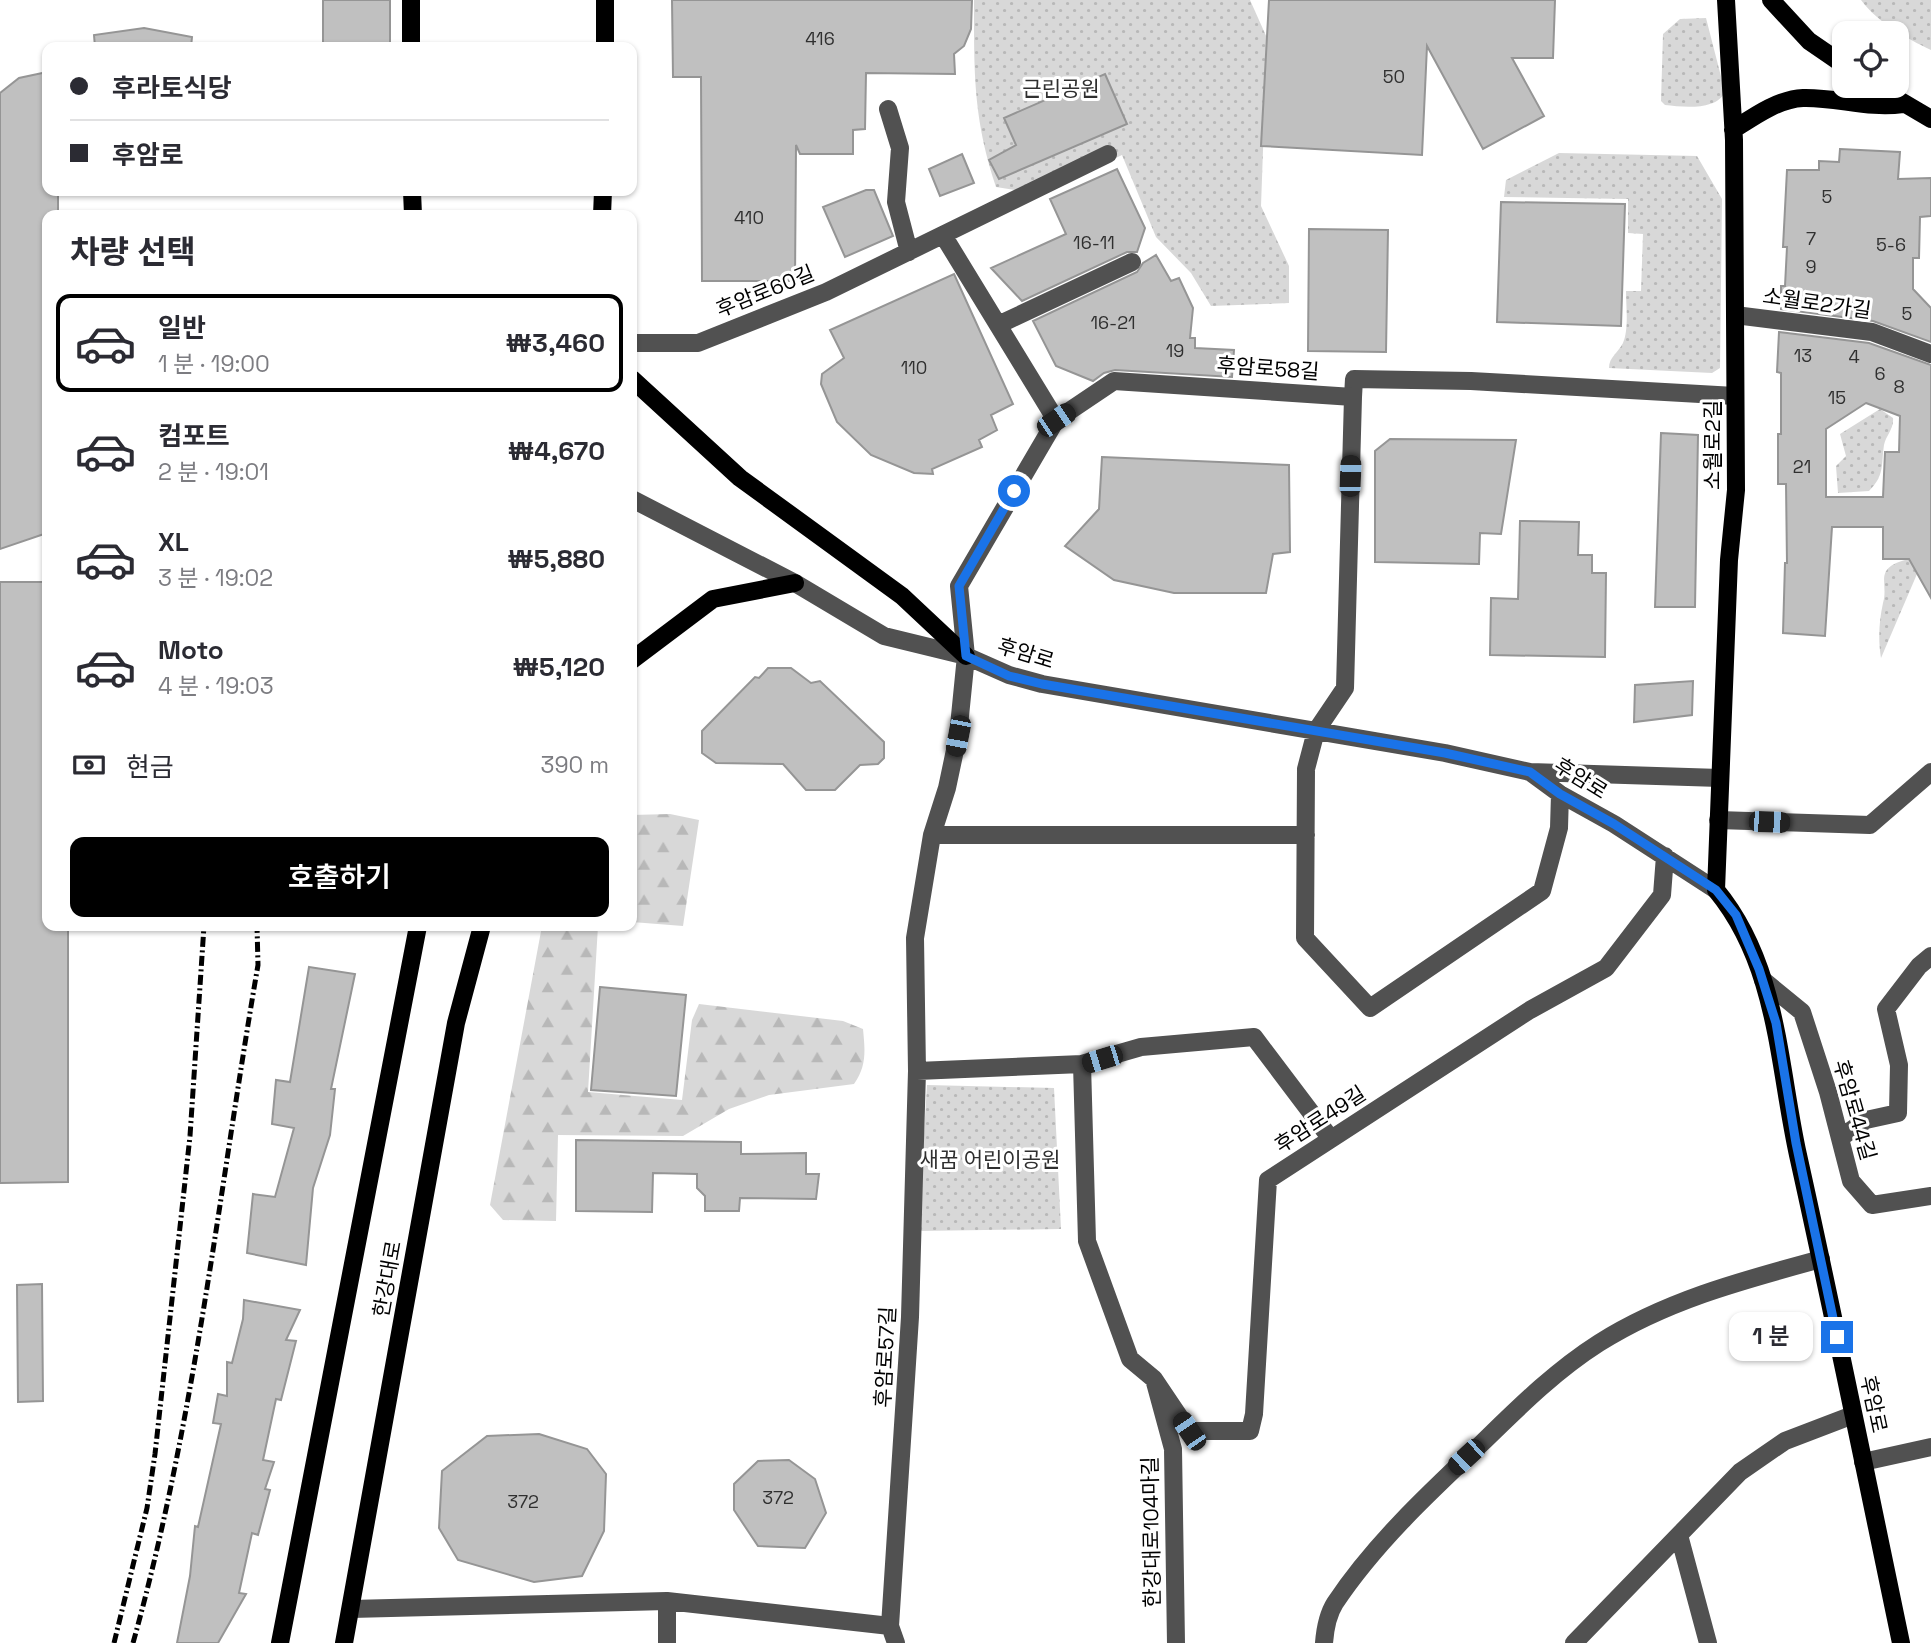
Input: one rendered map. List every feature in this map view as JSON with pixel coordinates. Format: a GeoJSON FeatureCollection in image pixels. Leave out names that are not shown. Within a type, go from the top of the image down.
{"type":"FeatureCollection","features":[{"type":"Feature","properties":{"kind":"main road"},"geometry":{"type":"LineString","coordinates":[[411,0],[411,42]]}},
{"type":"Feature","properties":{"kind":"main road"},"geometry":{"type":"LineString","coordinates":[[605,0],[605,42]]}},
{"type":"Feature","properties":{"kind":"main road","name":"소월로2길"},"geometry":{"type":"LineString","coordinates":[[1716,890],[1729,560],[1736,490],[1733,130],[1726,0]]}},
{"type":"Feature","properties":{"kind":"main road"},"geometry":{"type":"LineString","coordinates":[[1771,0],[1809,41],[1832,57]]}},
{"type":"Feature","properties":{"kind":"main road"},"geometry":{"type":"LineString","coordinates":[[1733,130],[1763,111],[1801,98],[1880,108],[1903,104]]}},
{"type":"Feature","properties":{"kind":"main road"},"geometry":{"type":"LineString","coordinates":[[1894,98],[1931,119]]}},
{"type":"Feature","properties":{"kind":"main road"},"geometry":{"type":"LineString","coordinates":[[637,384],[740,478],[902,596],[966,656]]}},
{"type":"Feature","properties":{"kind":"main road"},"geometry":{"type":"LineString","coordinates":[[637,656],[713,599],[795,583]]}},
{"type":"Feature","properties":{"kind":"main road","name":"후암로"},"geometry":{"type":"LineString","coordinates":[[1716,890],[1736,915],[1763,980],[1776,1023],[1796,1143],[1901,1643]]}},
{"type":"Feature","properties":{"kind":"main road","name":"한강대로"},"geometry":{"type":"LineString","coordinates":[[280,1643],[417,931]]}},
{"type":"Feature","properties":{"kind":"main road","name":"한강대로"},"geometry":{"type":"LineString","coordinates":[[344,1643],[454,1037],[481,931]]}},
{"type":"Feature","properties":{"kind":"street"},"geometry":{"type":"LineString","coordinates":[[888,109],[900,148],[896,202],[909,252]]}},
{"type":"Feature","properties":{"kind":"street","name":"후암로60길"},"geometry":{"type":"LineString","coordinates":[[637,343],[698,343],[826,292],[1108,154]]}},
{"type":"Feature","properties":{"kind":"street"},"geometry":{"type":"LineString","coordinates":[[943,236],[1056,420]]}},
{"type":"Feature","properties":{"kind":"street"},"geometry":{"type":"LineString","coordinates":[[998,325],[1132,262]]}},
{"type":"Feature","properties":{"kind":"street","name":"소월로2가길"},"geometry":{"type":"LineString","coordinates":[[1735,315],[1871,332],[1931,354]]}},
{"type":"Feature","properties":{"kind":"street"},"geometry":{"type":"LineString","coordinates":[[1560,794],[1559,828],[1542,891],[1370,1008],[1305,937],[1306,769],[1316,732],[1345,688],[1353,379],[1471,382],[1735,396]]}},
{"type":"Feature","properties":{"kind":"street","name":"후암로58길"},"geometry":{"type":"LineString","coordinates":[[966,656],[959,586],[1056,420],[1114,381],[1353,397]]}},
{"type":"Feature","properties":{"kind":"street","name":"후암로"},"geometry":{"type":"LineString","coordinates":[[637,502],[795,583],[884,636],[966,656],[1009,676],[1530,772],[1560,794],[1614,824],[1716,890]]}},
{"type":"Feature","properties":{"kind":"street","name":"후암로57길"},"geometry":{"type":"LineString","coordinates":[[896,1643],[890,1626],[911,1317],[917,1072],[915,938],[932,835],[947,788],[958,736],[966,656]]}},
{"type":"Feature","properties":{"kind":"street"},"geometry":{"type":"LineString","coordinates":[[1530,772],[1720,778]]}},
{"type":"Feature","properties":{"kind":"street"},"geometry":{"type":"LineString","coordinates":[[1718,820],[1870,825],[1931,772]]}},
{"type":"Feature","properties":{"kind":"street"},"geometry":{"type":"LineString","coordinates":[[932,835],[1306,835]]}},
{"type":"Feature","properties":{"kind":"street","name":"후암로49길"},"geometry":{"type":"LineString","coordinates":[[1154,1379],[1189,1431],[1250,1431],[1254,1415],[1268,1180],[1531,1010],[1606,968],[1662,895],[1664,856]]}},
{"type":"Feature","properties":{"kind":"street"},"geometry":{"type":"LineString","coordinates":[[1840,1138],[1866,1120],[1898,1113],[1899,1065],[1886,1009],[1919,966],[1931,956]]}},
{"type":"Feature","properties":{"kind":"street","name":"후암로44길"},"geometry":{"type":"LineString","coordinates":[[1763,980],[1802,1012],[1851,1181],[1872,1205],[1931,1196]]}},
{"type":"Feature","properties":{"kind":"street"},"geometry":{"type":"LineString","coordinates":[[917,1072],[1082,1065],[1140,1047],[1254,1038],[1331,1139]]}},
{"type":"Feature","properties":{"kind":"street"},"geometry":{"type":"LineString","coordinates":[[1082,1065],[1087,1241],[1130,1359],[1154,1379]]}},
{"type":"Feature","properties":{"kind":"street"},"geometry":{"type":"LineString","coordinates":[[1324,1643],[1324,1631],[1334,1605],[1352,1582],[1418,1504],[1532,1393],[1599,1343],[1665,1308],[1722,1286],[1821,1259]]}},
{"type":"Feature","properties":{"kind":"street","name":"한강대로104마길"},"geometry":{"type":"LineString","coordinates":[[1154,1379],[1173,1449],[1176,1643]]}},
{"type":"Feature","properties":{"kind":"street"},"geometry":{"type":"LineString","coordinates":[[1574,1643],[1740,1472],[1765,1454],[1811,1429],[1853,1415]]}},
{"type":"Feature","properties":{"kind":"street"},"geometry":{"type":"LineString","coordinates":[[1863,1462],[1931,1447]]}},
{"type":"Feature","properties":{"kind":"street"},"geometry":{"type":"LineString","coordinates":[[1679,1535],[1708,1643]]}},
{"type":"Feature","properties":{"kind":"street"},"geometry":{"type":"LineString","coordinates":[[351,1608],[667,1601],[890,1626]]}},
{"type":"Feature","properties":{"kind":"street"},"geometry":{"type":"LineString","coordinates":[[667,1601],[667,1643]]}},
{"type":"Feature","properties":{"kind":"green space","name":"근린공원"},"geometry":{"type":"Polygon","coordinates":[[[974,0],[1250,0],[1267,38],[1261,206],[1289,266],[1289,303],[1211,306],[1191,273],[1156,237],[1122,155],[1041,194],[996,187],[983,139],[976,95],[974,0]]]}},
{"type":"Feature","properties":{"kind":"green space"},"geometry":{"type":"Polygon","coordinates":[[[1861,0],[1931,0],[1931,50],[1909,39],[1909,21],[1882,21],[1861,0]]]}},
{"type":"Feature","properties":{"kind":"green space"},"geometry":{"type":"Polygon","coordinates":[[[1706,18],[1725,92],[1721,98],[1707,105],[1665,105],[1661,101],[1663,34],[1680,19],[1706,18]]]}},
{"type":"Feature","properties":{"kind":"green space"},"geometry":{"type":"Polygon","coordinates":[[[1559,153],[1697,156],[1722,199],[1720,368],[1712,373],[1609,368],[1610,361],[1625,337],[1626,291],[1641,291],[1643,234],[1628,233],[1628,199],[1504,197],[1506,180],[1559,153]]]}},
{"type":"Feature","properties":{"kind":"green space"},"geometry":{"type":"Polygon","coordinates":[[[1880,409],[1893,418],[1893,422],[1884,445],[1878,480],[1869,491],[1838,493],[1836,466],[1846,456],[1840,434],[1880,409]]]}},
{"type":"Feature","properties":{"kind":"green space"},"geometry":{"type":"Polygon","coordinates":[[[1905,560],[1923,560],[1881,658],[1879,630],[1884,577],[1889,568],[1905,560]]]}},
{"type":"Feature","properties":{"kind":"green space"},"geometry":{"type":"Polygon","coordinates":[[[670,814],[699,820],[683,926],[637,922],[637,815],[670,814]]]}},
{"type":"Feature","properties":{"kind":"green space"},"geometry":{"type":"Polygon","coordinates":[[[541,931],[598,931],[588,1092],[682,1100],[692,1020],[699,1004],[843,1021],[863,1029],[864,1058],[854,1084],[769,1095],[729,1109],[683,1136],[558,1135],[556,1221],[503,1220],[490,1205],[541,931]]]}},
{"type":"Feature","properties":{"kind":"green space","name":"새꿈 어린이공원"},"geometry":{"type":"Polygon","coordinates":[[[927,1085],[1054,1088],[1061,1229],[918,1231],[927,1085]]]}},
{"type":"Feature","properties":{"kind":"building"},"geometry":{"type":"Polygon","coordinates":[[[323,0],[390,0],[390,42],[323,42],[323,0]]]}},
{"type":"Feature","properties":{"kind":"building"},"geometry":{"type":"Polygon","coordinates":[[[672,0],[972,0],[971,29],[964,46],[954,54],[955,74],[866,73],[865,129],[853,130],[853,154],[800,154],[796,145],[795,281],[702,281],[701,77],[673,77],[672,0]]]}},
{"type":"Feature","properties":{"kind":"building"},"geometry":{"type":"Polygon","coordinates":[[[1269,0],[1555,0],[1553,58],[1512,58],[1544,116],[1483,149],[1427,46],[1422,155],[1261,146],[1269,0]]]}},
{"type":"Feature","properties":{"kind":"building"},"geometry":{"type":"Polygon","coordinates":[[[144,28],[192,37],[192,42],[95,42],[94,35],[144,28]]]}},
{"type":"Feature","properties":{"kind":"building"},"geometry":{"type":"Polygon","coordinates":[[[42,73],[42,196],[58,196],[58,210],[42,210],[42,535],[0,549],[0,93],[19,78],[42,73]]]}},
{"type":"Feature","properties":{"kind":"building"},"geometry":{"type":"Polygon","coordinates":[[[1105,74],[1127,124],[999,179],[989,160],[1016,145],[1004,118],[1105,74]]]}},
{"type":"Feature","properties":{"kind":"building"},"geometry":{"type":"Polygon","coordinates":[[[1840,149],[1900,152],[1898,179],[1931,178],[1931,216],[1920,217],[1919,258],[1913,258],[1913,289],[1931,308],[1931,342],[1873,321],[1781,309],[1781,286],[1785,286],[1787,247],[1783,247],[1787,170],[1819,170],[1819,161],[1839,162],[1840,149]]]}},
{"type":"Feature","properties":{"kind":"building"},"geometry":{"type":"Polygon","coordinates":[[[962,154],[974,183],[940,196],[929,169],[962,154]]]}},
{"type":"Feature","properties":{"kind":"building"},"geometry":{"type":"Polygon","coordinates":[[[1117,169],[1145,228],[1137,252],[1127,252],[1022,301],[991,268],[1066,234],[1050,199],[1117,169]]]}},
{"type":"Feature","properties":{"kind":"building"},"geometry":{"type":"Polygon","coordinates":[[[866,190],[874,190],[893,236],[845,257],[823,207],[866,190]]]}},
{"type":"Feature","properties":{"kind":"building"},"geometry":{"type":"Polygon","coordinates":[[[1501,202],[1625,204],[1621,326],[1497,322],[1501,202]]]}},
{"type":"Feature","properties":{"kind":"building"},"geometry":{"type":"Polygon","coordinates":[[[1309,229],[1388,230],[1386,352],[1308,351],[1309,229]]]}},
{"type":"Feature","properties":{"kind":"building"},"geometry":{"type":"Polygon","coordinates":[[[1156,255],[1171,281],[1179,278],[1193,308],[1190,338],[1195,338],[1195,348],[1234,350],[1232,377],[1115,370],[1104,373],[1093,381],[1056,366],[1033,321],[1137,272],[1143,263],[1156,255]]]}},
{"type":"Feature","properties":{"kind":"building"},"geometry":{"type":"Polygon","coordinates":[[[954,274],[1013,404],[991,415],[997,430],[979,440],[982,447],[932,469],[933,474],[914,473],[871,455],[837,422],[821,384],[822,374],[844,358],[830,330],[954,274]]]}},
{"type":"Feature","properties":{"kind":"building"},"geometry":{"type":"Polygon","coordinates":[[[1779,332],[1869,343],[1931,365],[1931,598],[1909,559],[1883,559],[1883,527],[1832,527],[1825,636],[1783,633],[1787,563],[1786,484],[1778,484],[1781,373],[1777,372],[1779,332]],[[1866,403],[1826,429],[1826,497],[1883,497],[1885,452],[1899,452],[1900,416],[1866,403]]]}},
{"type":"Feature","properties":{"kind":"building"},"geometry":{"type":"Polygon","coordinates":[[[1661,433],[1698,435],[1695,607],[1655,607],[1661,433]]]}},
{"type":"Feature","properties":{"kind":"building"},"geometry":{"type":"Polygon","coordinates":[[[1390,439],[1516,440],[1501,534],[1480,533],[1479,564],[1375,562],[1375,451],[1390,439]]]}},
{"type":"Feature","properties":{"kind":"building"},"geometry":{"type":"Polygon","coordinates":[[[1102,457],[1289,465],[1290,552],[1273,554],[1266,593],[1174,593],[1114,580],[1065,546],[1099,509],[1102,457]]]}},
{"type":"Feature","properties":{"kind":"building"},"geometry":{"type":"Polygon","coordinates":[[[1520,521],[1579,522],[1578,555],[1592,555],[1592,573],[1606,573],[1605,657],[1490,655],[1491,598],[1518,599],[1520,521]]]}},
{"type":"Feature","properties":{"kind":"building"},"geometry":{"type":"Polygon","coordinates":[[[0,582],[42,582],[42,931],[68,931],[68,1182],[0,1183],[0,582]]]}},
{"type":"Feature","properties":{"kind":"building"},"geometry":{"type":"Polygon","coordinates":[[[768,668],[791,668],[811,683],[820,681],[884,742],[884,758],[878,764],[860,765],[835,790],[806,790],[783,764],[716,763],[702,753],[702,731],[755,677],[759,678],[768,668]]]}},
{"type":"Feature","properties":{"kind":"building"},"geometry":{"type":"Polygon","coordinates":[[[1693,681],[1692,715],[1634,722],[1635,685],[1693,681]]]}},
{"type":"Feature","properties":{"kind":"building"},"geometry":{"type":"Polygon","coordinates":[[[309,967],[355,974],[331,1089],[335,1089],[330,1135],[313,1188],[306,1265],[247,1253],[253,1194],[275,1197],[294,1128],[272,1124],[276,1080],[290,1082],[309,967]]]}},
{"type":"Feature","properties":{"kind":"building"},"geometry":{"type":"Polygon","coordinates":[[[600,987],[686,995],[676,1096],[591,1090],[600,987]]]}},
{"type":"Feature","properties":{"kind":"building"},"geometry":{"type":"Polygon","coordinates":[[[576,1140],[741,1142],[741,1154],[806,1153],[806,1174],[819,1174],[816,1199],[740,1198],[739,1211],[705,1211],[705,1196],[697,1188],[697,1174],[653,1173],[652,1212],[576,1211],[576,1140]]]}},
{"type":"Feature","properties":{"kind":"building"},"geometry":{"type":"Polygon","coordinates":[[[42,1284],[43,1401],[18,1402],[17,1285],[42,1284]]]}},
{"type":"Feature","properties":{"kind":"building"},"geometry":{"type":"Polygon","coordinates":[[[244,1300],[300,1310],[286,1340],[296,1341],[281,1400],[276,1399],[263,1460],[274,1462],[265,1489],[270,1490],[258,1535],[252,1533],[239,1593],[246,1594],[218,1643],[177,1643],[190,1576],[195,1526],[198,1527],[221,1424],[213,1423],[218,1394],[227,1396],[227,1362],[232,1363],[243,1319],[244,1300]]]}},
{"type":"Feature","properties":{"kind":"building"},"geometry":{"type":"Polygon","coordinates":[[[539,1434],[587,1449],[606,1474],[604,1531],[582,1576],[534,1582],[458,1560],[439,1528],[442,1471],[487,1436],[539,1434]]]}},
{"type":"Feature","properties":{"kind":"building"},"geometry":{"type":"Polygon","coordinates":[[[789,1460],[815,1479],[826,1513],[805,1548],[758,1546],[734,1510],[734,1484],[758,1461],[789,1460]]]}},
{"type":"Feature","properties":{"kind":"railway"},"geometry":{"type":"LineString","coordinates":[[114,1643],[147,1508],[155,1454],[190,1136],[204,931]]}},
{"type":"Feature","properties":{"kind":"railway"},"geometry":{"type":"LineString","coordinates":[[133,1643],[155,1559],[190,1391],[258,965],[257,931]]}},
{"type":"Feature","properties":{"kind":"route"},"geometry":{"type":"LineString","coordinates":[[1014,491],[959,586],[966,656],[1009,676],[1042,684],[1445,753],[1530,772],[1560,794],[1614,824],[1716,890],[1736,915],[1759,969],[1776,1023],[1796,1143],[1837,1337]]}}]}
